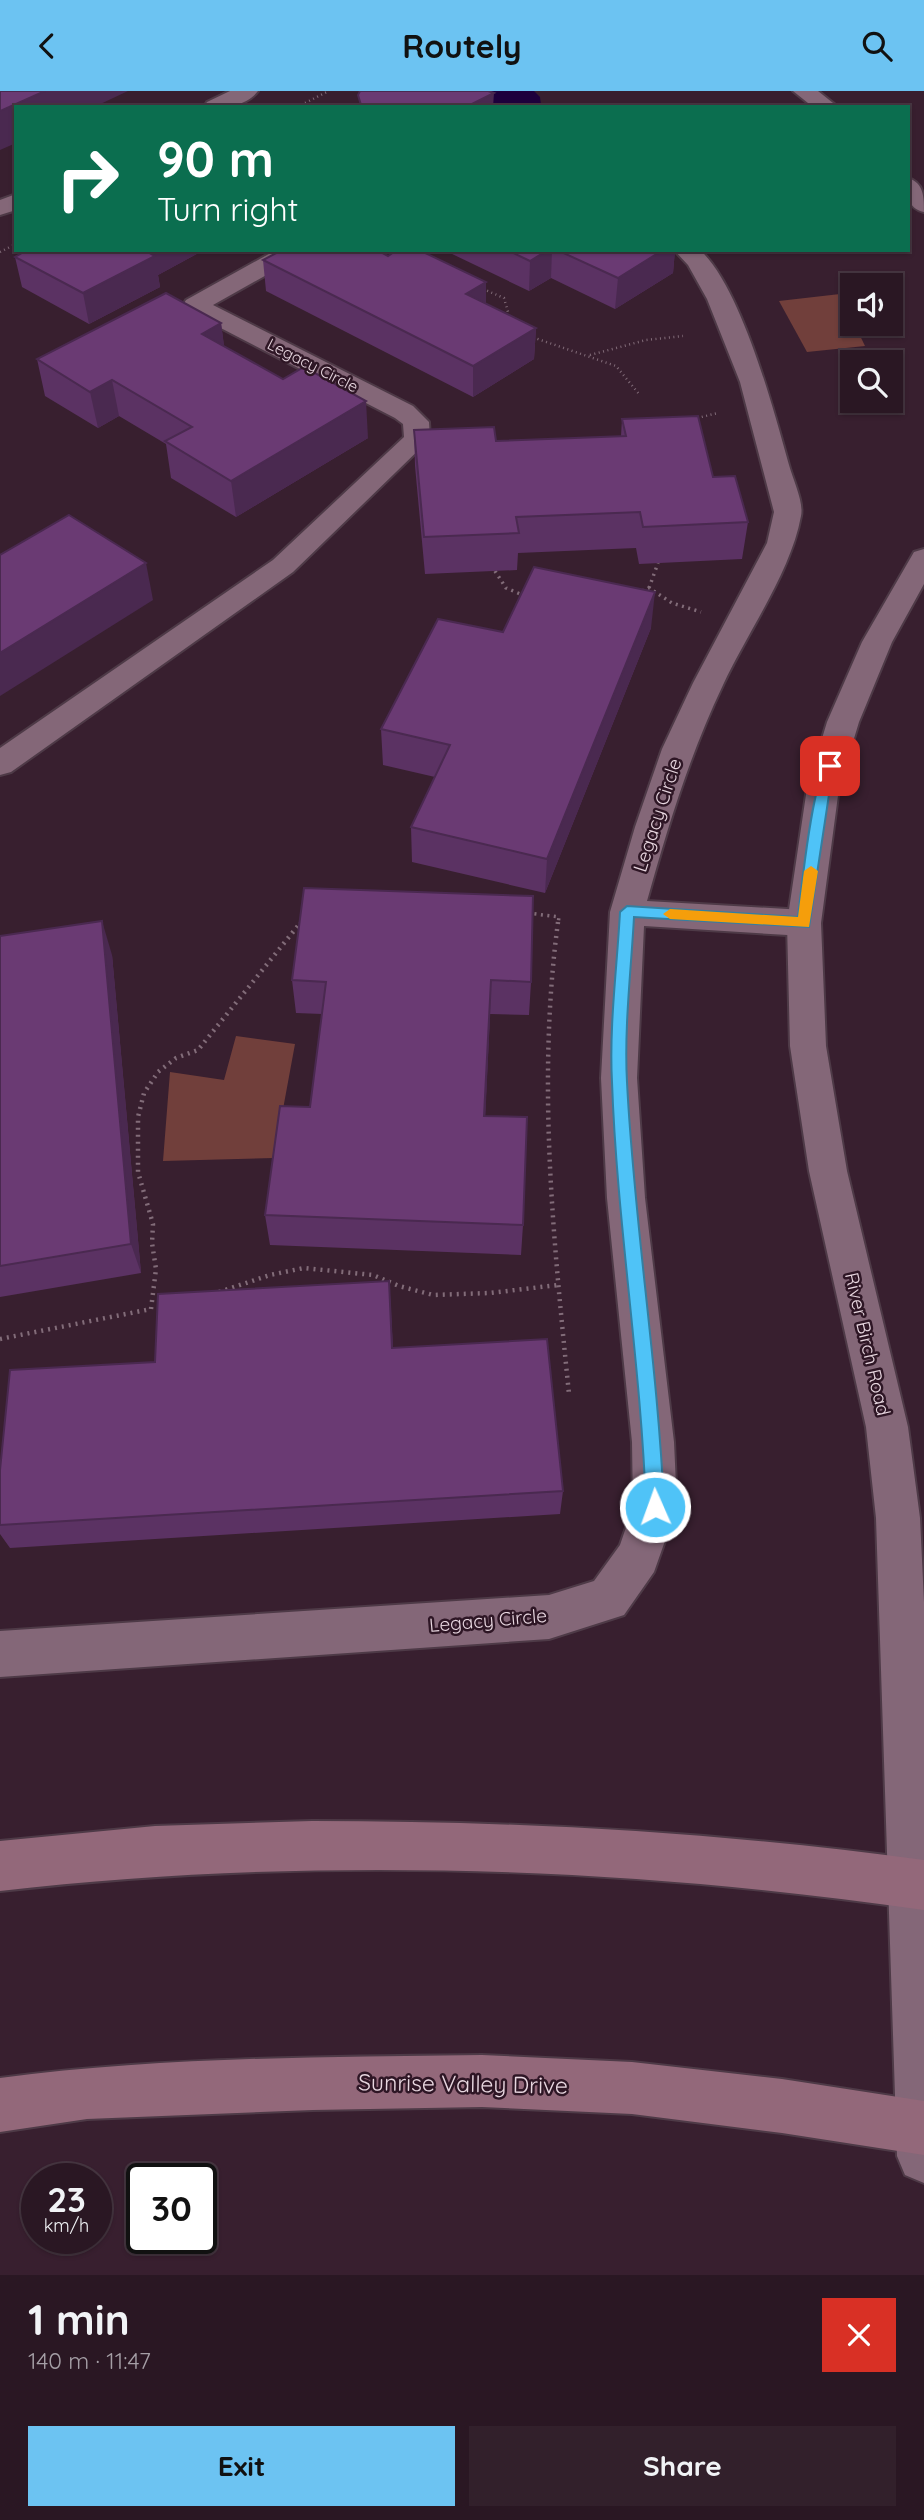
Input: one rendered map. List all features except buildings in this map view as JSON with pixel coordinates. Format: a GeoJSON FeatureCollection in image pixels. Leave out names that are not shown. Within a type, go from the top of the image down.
{"type":"FeatureCollection","features":[{"type":"Feature","properties":{"kind":"main road"},"geometry":{"type":"LineString","coordinates":[[0,1866],[88,1855],[318,1845],[508,1847],[719,1861],[918,1884]]}},
{"type":"Feature","properties":{"kind":"main road","name":"Sunrise Valley Drive"},"geometry":{"type":"LineString","coordinates":[[0,2105],[87,2093],[313,2084],[482,2081],[632,2088],[782,2106],[923,2138]]}},
{"type":"Feature","properties":{"kind":"street"},"geometry":{"type":"LineString","coordinates":[[219,105],[247,91]]}},
{"type":"Feature","properties":{"kind":"street"},"geometry":{"type":"LineString","coordinates":[[804,91],[824,105]]}},
{"type":"Feature","properties":{"kind":"street","name":"Legacy Circle"},"geometry":{"type":"LineString","coordinates":[[0,764],[283,566],[417,439],[416,422],[404,412],[195,305],[290,252]]}},
{"type":"Feature","properties":{"kind":"street","name":"Legacy Circle"},"geometry":{"type":"LineString","coordinates":[[0,1654],[549,1617],[608,1598],[638,1557],[655,1507],[653,1443],[626,1198],[619,1078],[627,912],[651,827],[678,749],[781,543],[788,512],[753,382],[719,299],[698,261],[688,252]]}},
{"type":"Feature","properties":{"kind":"street","name":"River Birch Road"},"geometry":{"type":"LineString","coordinates":[[923,2138],[918,1884],[898,1518],[887,1427],[828,1171],[808,1046],[804,923],[823,788],[843,722],[877,642],[924,558]]}},
{"type":"Feature","properties":{"kind":"street"},"geometry":{"type":"LineString","coordinates":[[627,912],[804,923]]}},
{"type":"Feature","properties":{"kind":"path"},"geometry":{"type":"LineString","coordinates":[[301,105],[329,91]]}},
{"type":"Feature","properties":{"kind":"path"},"geometry":{"type":"LineString","coordinates":[[482,288],[504,298],[511,321]]}},
{"type":"Feature","properties":{"kind":"path"},"geometry":{"type":"LineString","coordinates":[[525,334],[616,366],[639,394]]}},
{"type":"Feature","properties":{"kind":"path"},"geometry":{"type":"LineString","coordinates":[[589,355],[646,340],[683,336]]}},
{"type":"Feature","properties":{"kind":"path"},"geometry":{"type":"LineString","coordinates":[[684,421],[709,413],[761,411]]}},
{"type":"Feature","properties":{"kind":"path"},"geometry":{"type":"LineString","coordinates":[[649,589],[658,563]]}},
{"type":"Feature","properties":{"kind":"path"},"geometry":{"type":"LineString","coordinates":[[495,571],[512,593],[531,597]]}},
{"type":"Feature","properties":{"kind":"path"},"geometry":{"type":"LineString","coordinates":[[639,591],[649,589],[672,603],[739,624]]}},
{"type":"Feature","properties":{"kind":"path"},"geometry":{"type":"LineString","coordinates":[[515,911],[559,917],[552,975],[546,1138],[569,1394]]}},
{"type":"Feature","properties":{"kind":"path"},"geometry":{"type":"LineString","coordinates":[[151,1309],[156,1269],[152,1224],[138,1172],[137,1152],[138,1117],[144,1093],[158,1072],[176,1058],[198,1050],[303,919],[311,919]]}},
{"type":"Feature","properties":{"kind":"path"},"geometry":{"type":"LineString","coordinates":[[208,1296],[270,1275],[304,1268],[373,1275],[399,1286],[433,1295],[490,1293],[558,1285]]}},
{"type":"Feature","properties":{"kind":"path"},"geometry":{"type":"LineString","coordinates":[[0,1339],[79,1326],[162,1307]]}},
{"type":"Feature","properties":{"kind":"shaded area"},"geometry":{"type":"Polygon","coordinates":[[[469,91],[534,91],[540,97],[541,105],[475,105],[469,91]]]}},
{"type":"Feature","properties":{"kind":"shaded area"},"geometry":{"type":"Polygon","coordinates":[[[840,294],[840,336],[860,336],[865,346],[807,352],[779,301],[840,294]]]}},
{"type":"Feature","properties":{"kind":"shaded area"},"geometry":{"type":"Polygon","coordinates":[[[236,1036],[295,1044],[274,1158],[163,1161],[170,1072],[224,1080],[236,1036]]]}},
{"type":"Feature","properties":{"kind":"slow traffic"},"geometry":{"type":"LineString","coordinates":[[670,914],[804,923],[811,871]]}},
{"type":"Feature","properties":{"kind":"route"},"geometry":{"type":"LineString","coordinates":[[655,1507],[653,1443],[626,1198],[619,1078],[627,912],[804,923],[823,788],[830,766]]}}]}
